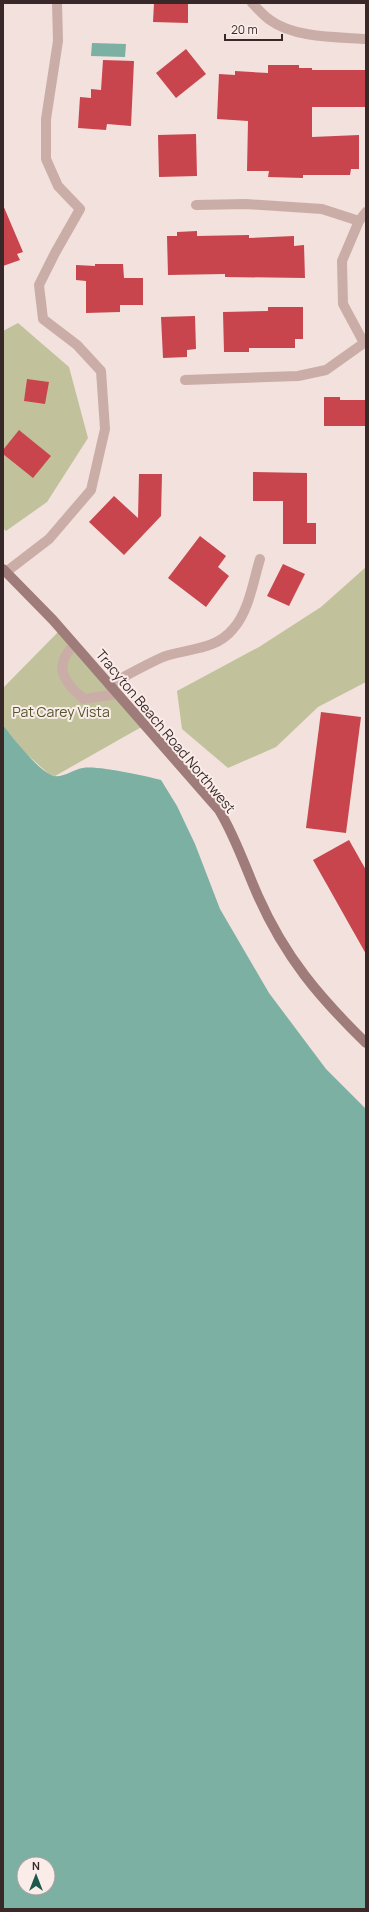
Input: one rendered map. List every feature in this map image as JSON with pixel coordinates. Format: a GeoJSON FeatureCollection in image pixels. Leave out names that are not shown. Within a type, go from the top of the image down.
{"type":"FeatureCollection","features":[{"type":"Feature","properties":{"kind":"main road","name":"Tracyton Beach Road Northwest"},"geometry":{"type":"LineString","coordinates":[[5,571],[31,596],[219,810],[232,832],[258,897],[295,964],[317,993],[366,1043]]}},
{"type":"Feature","properties":{"kind":"street"},"geometry":{"type":"LineString","coordinates":[[5,571],[48,539],[91,490],[105,429],[101,371],[77,345],[43,319],[39,285],[54,253],[80,209],[58,186],[46,159],[46,119],[58,41],[57,3]]}},
{"type":"Feature","properties":{"kind":"street"},"geometry":{"type":"LineString","coordinates":[[252,3],[270,20],[286,29],[327,37],[366,39]]}},
{"type":"Feature","properties":{"kind":"street"},"geometry":{"type":"LineString","coordinates":[[196,205],[246,204],[322,209],[359,221]]}},
{"type":"Feature","properties":{"kind":"street"},"geometry":{"type":"LineString","coordinates":[[186,380],[298,376],[326,370],[364,343],[343,304],[342,261],[359,221],[366,212]]}},
{"type":"Feature","properties":{"kind":"street"},"geometry":{"type":"LineString","coordinates":[[109,685],[165,657],[197,650],[220,641],[232,630],[241,617],[260,559]]}},
{"type":"Feature","properties":{"kind":"street"},"geometry":{"type":"LineString","coordinates":[[74,645],[64,658],[61,668],[64,677],[75,692],[84,699],[117,694]]}},
{"type":"Feature","properties":{"kind":"green space"},"geometry":{"type":"Polygon","coordinates":[[[18,323],[69,367],[88,438],[47,502],[6,531],[3,528],[3,331],[18,323]]]}},
{"type":"Feature","properties":{"kind":"green space"},"geometry":{"type":"Polygon","coordinates":[[[366,567],[366,682],[318,707],[276,747],[228,768],[182,729],[177,691],[259,647],[321,607],[366,567]]]}},
{"type":"Feature","properties":{"kind":"green space","name":"Pat Carey Vista"},"geometry":{"type":"Polygon","coordinates":[[[61,629],[145,725],[55,776],[50,775],[23,751],[3,725],[3,688],[61,629]]]}},
{"type":"Feature","properties":{"kind":"water"},"geometry":{"type":"Polygon","coordinates":[[[92,43],[126,44],[125,57],[91,56],[92,43]]]}},
{"type":"Feature","properties":{"kind":"water"},"geometry":{"type":"Polygon","coordinates":[[[3,725],[32,760],[51,775],[59,776],[89,767],[121,771],[161,780],[177,806],[195,844],[220,909],[269,993],[326,1069],[366,1109],[366,1909],[3,1909],[3,725]]]}},
{"type":"Feature","properties":{"kind":"building"},"geometry":{"type":"Polygon","coordinates":[[[154,3],[188,3],[188,23],[153,22],[154,3]]]}},
{"type":"Feature","properties":{"kind":"building"},"geometry":{"type":"Polygon","coordinates":[[[186,49],[206,74],[176,98],[156,73],[186,49]]]}},
{"type":"Feature","properties":{"kind":"building"},"geometry":{"type":"Polygon","coordinates":[[[103,60],[134,61],[131,126],[107,124],[106,130],[78,128],[80,97],[91,98],[91,89],[101,90],[103,60]]]}},
{"type":"Feature","properties":{"kind":"building"},"geometry":{"type":"Polygon","coordinates":[[[268,65],[299,65],[299,68],[312,68],[312,70],[366,70],[366,107],[312,107],[312,137],[359,135],[359,169],[351,169],[350,175],[303,175],[303,178],[268,177],[269,171],[247,171],[248,121],[217,119],[219,74],[235,75],[235,71],[268,73],[268,65]]]}},
{"type":"Feature","properties":{"kind":"building"},"geometry":{"type":"Polygon","coordinates":[[[196,134],[197,176],[159,177],[158,135],[196,134]]]}},
{"type":"Feature","properties":{"kind":"building"},"geometry":{"type":"Polygon","coordinates":[[[3,205],[23,252],[17,254],[20,260],[3,266],[3,205]]]}},
{"type":"Feature","properties":{"kind":"building"},"geometry":{"type":"Polygon","coordinates":[[[197,231],[197,236],[249,235],[249,238],[294,236],[294,246],[304,245],[305,278],[225,277],[225,274],[168,275],[167,236],[177,236],[177,232],[197,231]]]}},
{"type":"Feature","properties":{"kind":"building"},"geometry":{"type":"Polygon","coordinates":[[[95,264],[123,264],[124,278],[143,278],[143,305],[120,305],[120,312],[86,313],[86,281],[76,280],[76,265],[95,266],[95,264]]]}},
{"type":"Feature","properties":{"kind":"building"},"geometry":{"type":"Polygon","coordinates":[[[268,307],[303,307],[303,339],[295,339],[295,348],[249,348],[249,352],[224,352],[223,312],[268,311],[268,307]]]}},
{"type":"Feature","properties":{"kind":"building"},"geometry":{"type":"Polygon","coordinates":[[[195,316],[196,349],[187,350],[187,357],[163,358],[161,317],[195,316]]]}},
{"type":"Feature","properties":{"kind":"building"},"geometry":{"type":"Polygon","coordinates":[[[27,379],[49,382],[45,404],[24,401],[27,379]]]}},
{"type":"Feature","properties":{"kind":"building"},"geometry":{"type":"Polygon","coordinates":[[[324,397],[340,397],[340,400],[366,400],[366,426],[324,426],[324,397]]]}},
{"type":"Feature","properties":{"kind":"building"},"geometry":{"type":"Polygon","coordinates":[[[19,430],[51,456],[33,478],[3,454],[3,450],[19,430]]]}},
{"type":"Feature","properties":{"kind":"building"},"geometry":{"type":"Polygon","coordinates":[[[253,472],[307,473],[307,523],[316,523],[316,544],[283,544],[283,501],[253,501],[253,472]]]}},
{"type":"Feature","properties":{"kind":"building"},"geometry":{"type":"Polygon","coordinates":[[[139,474],[162,474],[161,516],[124,555],[89,522],[114,496],[138,518],[139,474]]]}},
{"type":"Feature","properties":{"kind":"building"},"geometry":{"type":"Polygon","coordinates":[[[200,536],[226,556],[218,567],[229,576],[206,607],[168,578],[200,536]]]}},
{"type":"Feature","properties":{"kind":"building"},"geometry":{"type":"Polygon","coordinates":[[[283,564],[305,574],[289,606],[267,596],[283,564]]]}},
{"type":"Feature","properties":{"kind":"building"},"geometry":{"type":"Polygon","coordinates":[[[321,712],[361,717],[346,833],[306,828],[321,712]]]}},
{"type":"Feature","properties":{"kind":"building"},"geometry":{"type":"Polygon","coordinates":[[[349,840],[366,870],[366,954],[313,860],[349,840]]]}}]}
